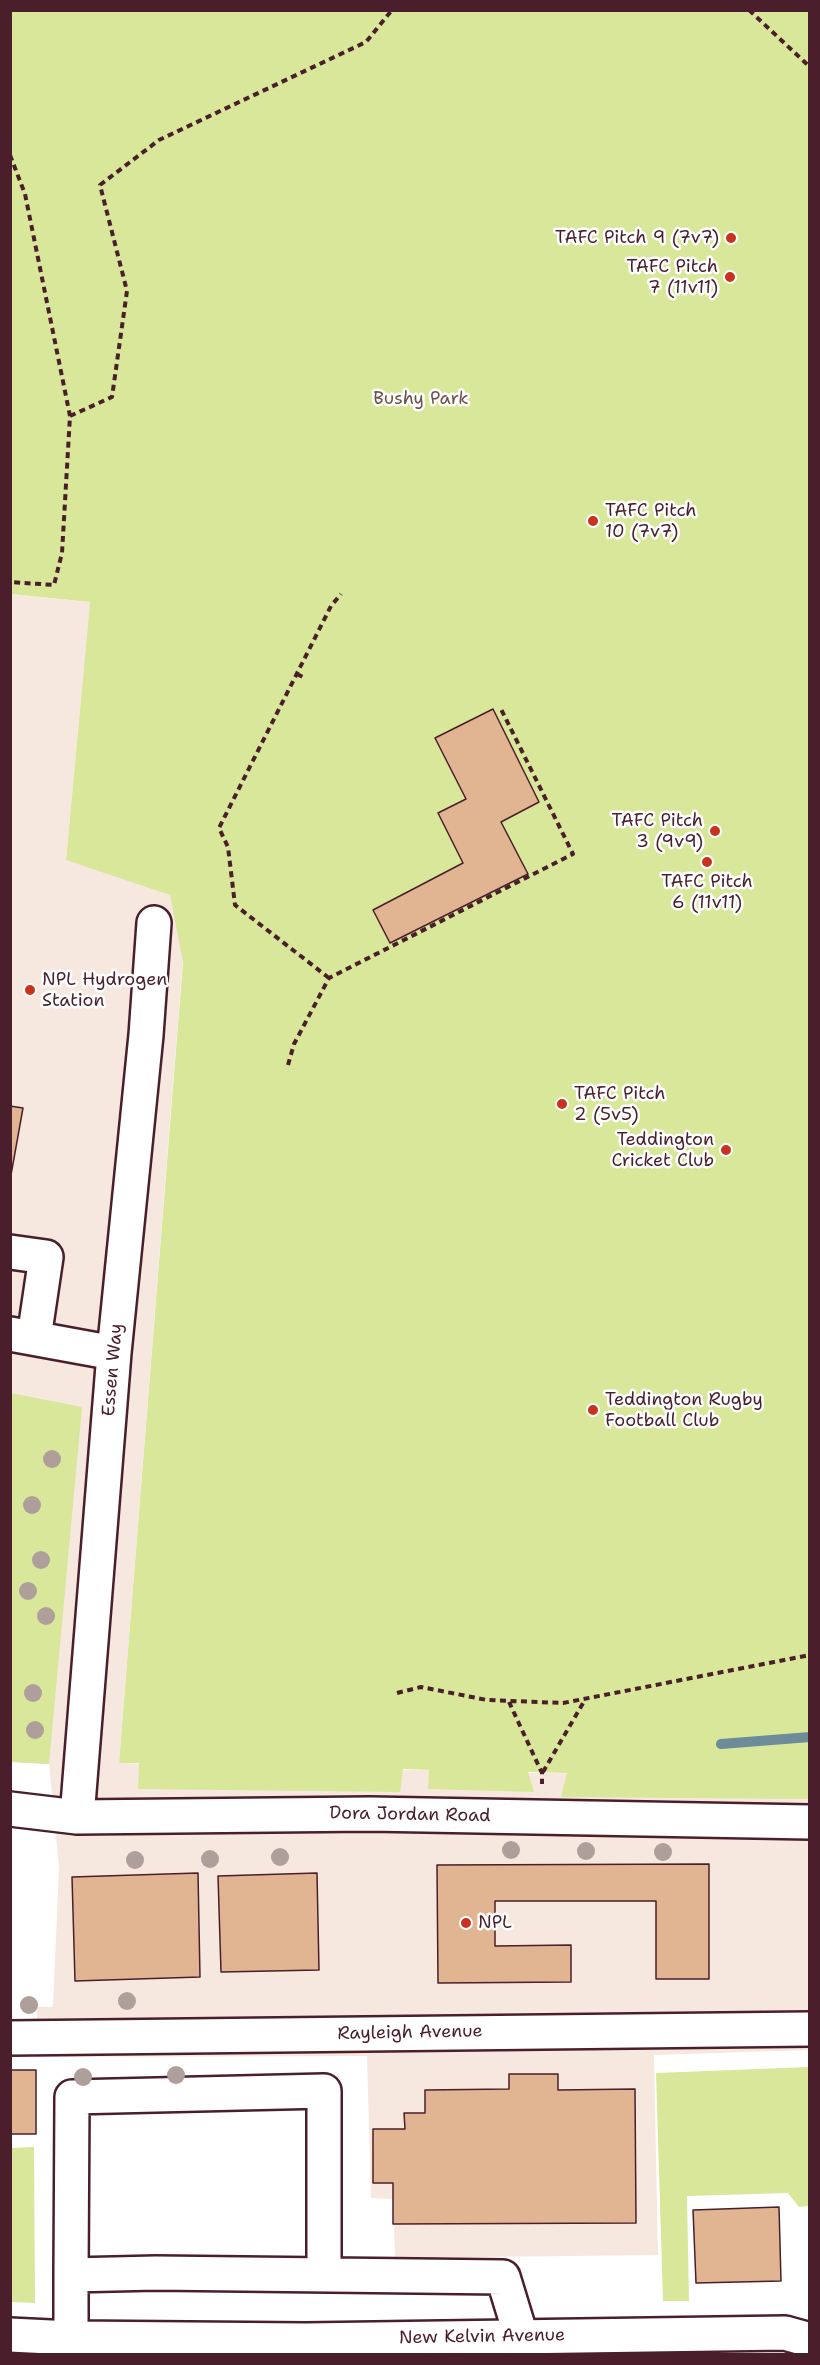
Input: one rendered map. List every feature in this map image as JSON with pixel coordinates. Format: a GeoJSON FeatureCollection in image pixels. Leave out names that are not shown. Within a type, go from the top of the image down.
{"type":"FeatureCollection","features":[{"type":"Feature","properties":{"kind":"street","name":"Essen Way"},"geometry":{"type":"LineString","coordinates":[[77,1817],[114,1353],[146,1035],[154,923]]}},
{"type":"Feature","properties":{"kind":"street"},"geometry":{"type":"LineString","coordinates":[[10,1252],[46,1257],[22,1336],[114,1353]]}},
{"type":"Feature","properties":{"kind":"street","name":"Dora Jordan Road"},"geometry":{"type":"LineString","coordinates":[[10,1809],[77,1817],[370,1814],[810,1822]]}},
{"type":"Feature","properties":{"kind":"street","name":"Rayleigh Avenue"},"geometry":{"type":"LineString","coordinates":[[10,2038],[810,2029]]}},
{"type":"Feature","properties":{"kind":"street"},"geometry":{"type":"LineString","coordinates":[[71,2338],[72,2097],[324,2091],[324,2274]]}},
{"type":"Feature","properties":{"kind":"street"},"geometry":{"type":"LineString","coordinates":[[71,2275],[324,2274],[503,2277],[521,2336]]}},
{"type":"Feature","properties":{"kind":"street","name":"New Kelvin Avenue"},"geometry":{"type":"LineString","coordinates":[[10,2335],[71,2338],[306,2340],[785,2333],[810,2340]]}},
{"type":"Feature","properties":{"kind":"path"},"geometry":{"type":"LineString","coordinates":[[70,416],[112,397],[127,291],[100,185],[159,140],[366,42],[392,10]]}},
{"type":"Feature","properties":{"kind":"path"},"geometry":{"type":"LineString","coordinates":[[749,10],[810,67]]}},
{"type":"Feature","properties":{"kind":"path"},"geometry":{"type":"LineString","coordinates":[[10,155],[25,194],[64,377],[70,416],[62,553],[54,585],[10,582]]}},
{"type":"Feature","properties":{"kind":"path"},"geometry":{"type":"LineString","coordinates":[[329,978],[234,905],[228,847],[219,828],[331,606],[341,594]]}},
{"type":"Feature","properties":{"kind":"path"},"geometry":{"type":"LineString","coordinates":[[297,674],[305,678]]}},
{"type":"Feature","properties":{"kind":"path"},"geometry":{"type":"LineString","coordinates":[[288,1065],[294,1044],[329,978],[573,854],[501,709]]}},
{"type":"Feature","properties":{"kind":"path"},"geometry":{"type":"LineString","coordinates":[[516,754],[522,752]]}},
{"type":"Feature","properties":{"kind":"path"},"geometry":{"type":"LineString","coordinates":[[397,1693],[421,1687],[488,1700],[563,1703],[810,1655]]}},
{"type":"Feature","properties":{"kind":"path"},"geometry":{"type":"LineString","coordinates":[[542,1773],[587,1698]]}},
{"type":"Feature","properties":{"kind":"path"},"geometry":{"type":"LineString","coordinates":[[509,1702],[542,1773],[543,1817]]}},
{"type":"Feature","properties":{"kind":"shaded area"},"geometry":{"type":"Polygon","coordinates":[[[11,594],[90,602],[66,860],[189,882],[119,1763],[542,1773],[809,1776],[809,2050],[654,2055],[658,2255],[395,2258],[393,2199],[371,2198],[367,2056],[37,2057],[37,2007],[53,2007],[59,1866],[49,1764],[11,1762],[11,594]]]}},
{"type":"Feature","properties":{"kind":"green space","name":"Bushy Park"},"geometry":{"type":"Polygon","coordinates":[[[10,11],[809,11],[809,1799],[561,1797],[567,1773],[528,1772],[534,1792],[428,1789],[429,1770],[403,1769],[400,1792],[138,1789],[139,1763],[119,1763],[183,962],[170,895],[66,860],[90,602],[11,594],[10,11]]]}},
{"type":"Feature","properties":{"kind":"green space"},"geometry":{"type":"Polygon","coordinates":[[[11,1393],[82,1407],[49,1764],[11,1762],[11,1393]]]}},
{"type":"Feature","properties":{"kind":"green space"},"geometry":{"type":"Polygon","coordinates":[[[809,2067],[809,2206],[799,2207],[788,2193],[687,2196],[689,2301],[663,2301],[656,2073],[809,2067]]]}},
{"type":"Feature","properties":{"kind":"green space"},"geometry":{"type":"Polygon","coordinates":[[[34,2147],[35,2303],[11,2302],[11,2148],[34,2147]]]}},
{"type":"Feature","properties":{"kind":"building"},"geometry":{"type":"Polygon","coordinates":[[[493,709],[539,802],[501,822],[528,874],[390,943],[373,910],[463,863],[438,813],[466,799],[435,738],[493,709]]]}},
{"type":"Feature","properties":{"kind":"building"},"geometry":{"type":"Polygon","coordinates":[[[10,1106],[23,1108],[11,1175],[10,1175],[10,1106]]]}},
{"type":"Feature","properties":{"kind":"building","name":"NPL"},"geometry":{"type":"Polygon","coordinates":[[[709,1864],[709,1979],[656,1979],[656,1901],[495,1901],[495,1946],[571,1945],[571,1982],[438,1983],[437,1865],[709,1864]]]}},
{"type":"Feature","properties":{"kind":"building"},"geometry":{"type":"Polygon","coordinates":[[[198,1873],[200,1977],[75,1981],[72,1877],[198,1873]]]}},
{"type":"Feature","properties":{"kind":"building"},"geometry":{"type":"Polygon","coordinates":[[[317,1873],[319,1970],[221,1972],[218,1876],[317,1873]]]}},
{"type":"Feature","properties":{"kind":"building"},"geometry":{"type":"Polygon","coordinates":[[[10,2070],[36,2070],[36,2134],[10,2134],[10,2070]]]}},
{"type":"Feature","properties":{"kind":"building"},"geometry":{"type":"Polygon","coordinates":[[[509,2074],[558,2074],[558,2090],[635,2089],[636,2223],[393,2224],[393,2183],[373,2183],[373,2129],[405,2129],[404,2113],[425,2113],[425,2090],[509,2089],[509,2074]]]}},
{"type":"Feature","properties":{"kind":"building"},"geometry":{"type":"Polygon","coordinates":[[[779,2207],[781,2281],[696,2283],[693,2210],[779,2207]]]}},
{"type":"Feature","properties":{"kind":"waterway"},"geometry":{"type":"LineString","coordinates":[[721,1744],[810,1737]]}},
{"type":"Feature","properties":{"kind":"place","name":"TAFC Pitch 9 (7v7)"},"geometry":{"type":"Point","coordinates":[731,238]}},
{"type":"Feature","properties":{"kind":"place","name":"TAFC Pitch 7 (11v11)"},"geometry":{"type":"Point","coordinates":[730,277]}},
{"type":"Feature","properties":{"kind":"place","name":"TAFC Pitch 10 (7v7)"},"geometry":{"type":"Point","coordinates":[593,521]}},
{"type":"Feature","properties":{"kind":"place","name":"TAFC Pitch 3 (9v9)"},"geometry":{"type":"Point","coordinates":[715,831]}},
{"type":"Feature","properties":{"kind":"place","name":"TAFC Pitch 6 (11v11)"},"geometry":{"type":"Point","coordinates":[707,862]}},
{"type":"Feature","properties":{"kind":"place","name":"NPL Hydrogen Station"},"geometry":{"type":"Point","coordinates":[30,990]}},
{"type":"Feature","properties":{"kind":"place","name":"TAFC Pitch 2 (5v5)"},"geometry":{"type":"Point","coordinates":[562,1104]}},
{"type":"Feature","properties":{"kind":"place","name":"Teddington Cricket Club"},"geometry":{"type":"Point","coordinates":[726,1150]}},
{"type":"Feature","properties":{"kind":"place","name":"Teddington Rugby Football Club"},"geometry":{"type":"Point","coordinates":[593,1410]}},
{"type":"Feature","properties":{"kind":"place","name":"NPL"},"geometry":{"type":"Point","coordinates":[466,1923]}}]}
